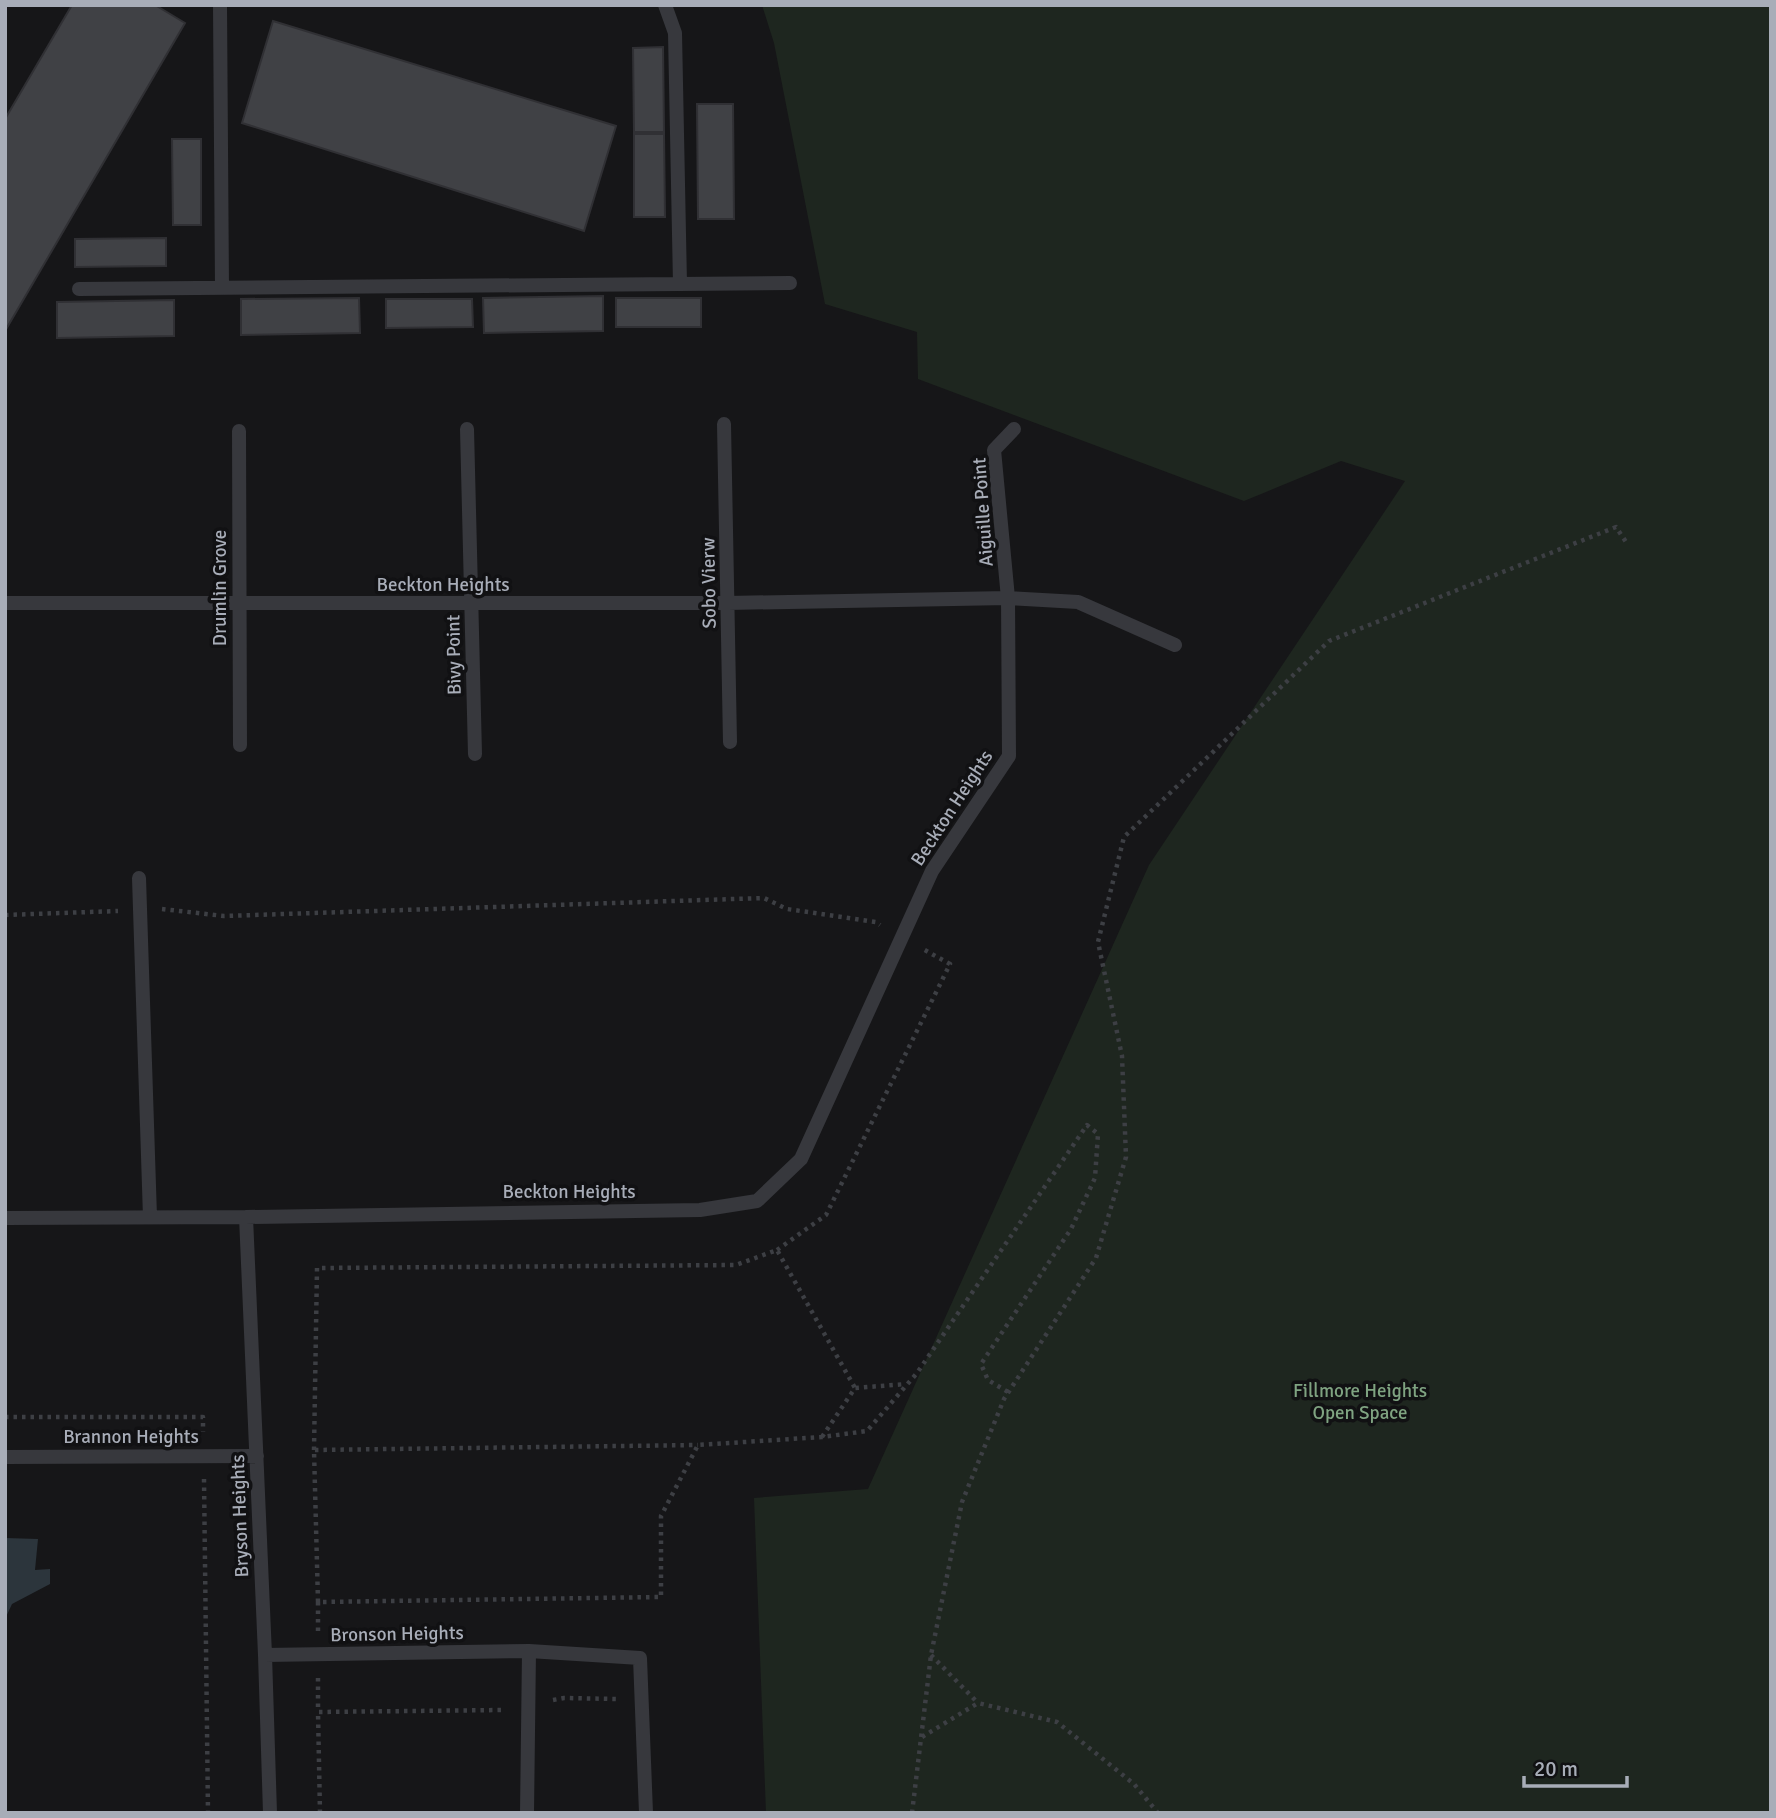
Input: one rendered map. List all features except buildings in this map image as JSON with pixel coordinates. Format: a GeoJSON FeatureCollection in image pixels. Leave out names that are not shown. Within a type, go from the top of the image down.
{"type":"FeatureCollection","features":[{"type":"Feature","properties":{"kind":"lane"},"geometry":{"type":"LineString","coordinates":[[220,5],[222,288]]}},
{"type":"Feature","properties":{"kind":"lane"},"geometry":{"type":"LineString","coordinates":[[665,5],[675,33],[680,284]]}},
{"type":"Feature","properties":{"kind":"lane"},"geometry":{"type":"LineString","coordinates":[[79,289],[790,283]]}},
{"type":"Feature","properties":{"kind":"lane","name":"Sobo Vierw"},"geometry":{"type":"LineString","coordinates":[[724,424],[730,742]]}},
{"type":"Feature","properties":{"kind":"lane","name":"Bivy Point"},"geometry":{"type":"LineString","coordinates":[[467,429],[475,754]]}},
{"type":"Feature","properties":{"kind":"lane","name":"Aiguille Point"},"geometry":{"type":"LineString","coordinates":[[1008,598],[995,450],[1014,429]]}},
{"type":"Feature","properties":{"kind":"lane","name":"Drumlin Grove"},"geometry":{"type":"LineString","coordinates":[[239,431],[240,745]]}},
{"type":"Feature","properties":{"kind":"lane"},"geometry":{"type":"LineString","coordinates":[[1008,598],[1078,602],[1175,645]]}},
{"type":"Feature","properties":{"kind":"lane","name":"Beckton Heights"},"geometry":{"type":"LineString","coordinates":[[5,603],[729,603],[1008,598],[1009,756],[932,871],[801,1159],[757,1201],[700,1210],[5,1218]]}},
{"type":"Feature","properties":{"kind":"lane"},"geometry":{"type":"LineString","coordinates":[[139,878],[150,1217]]}},
{"type":"Feature","properties":{"kind":"lane","name":"Bryson Heights"},"geometry":{"type":"LineString","coordinates":[[246,1217],[270,1813]]}},
{"type":"Feature","properties":{"kind":"lane","name":"Brannon Heights"},"geometry":{"type":"LineString","coordinates":[[5,1457],[257,1456]]}},
{"type":"Feature","properties":{"kind":"lane"},"geometry":{"type":"LineString","coordinates":[[527,1813],[529,1651]]}},
{"type":"Feature","properties":{"kind":"lane","name":"Bronson Heights"},"geometry":{"type":"LineString","coordinates":[[265,1656],[529,1651],[640,1658],[646,1813]]}},
{"type":"Feature","properties":{"kind":"path"},"geometry":{"type":"LineString","coordinates":[[912,1813],[931,1655],[962,1502],[1008,1392],[1096,1258],[1126,1157],[1122,1056],[1098,942],[1124,837],[1329,641],[1616,527],[1626,542]]}},
{"type":"Feature","properties":{"kind":"path"},"geometry":{"type":"LineString","coordinates":[[5,915],[169,909],[224,916],[764,898],[787,909],[876,922],[950,964],[826,1215],[777,1250],[736,1265],[317,1268],[314,1450],[320,1813]]}},
{"type":"Feature","properties":{"kind":"path"},"geometry":{"type":"LineString","coordinates":[[314,1450],[698,1445],[822,1437],[867,1431],[907,1384],[1087,1125],[1098,1134],[1095,1178],[1070,1229],[981,1364],[988,1380],[1008,1392]]}},
{"type":"Feature","properties":{"kind":"path"},"geometry":{"type":"LineString","coordinates":[[777,1250],[855,1388]]}},
{"type":"Feature","properties":{"kind":"path"},"geometry":{"type":"LineString","coordinates":[[855,1388],[907,1384]]}},
{"type":"Feature","properties":{"kind":"path"},"geometry":{"type":"LineString","coordinates":[[822,1437],[855,1388]]}},
{"type":"Feature","properties":{"kind":"path"},"geometry":{"type":"LineString","coordinates":[[5,1416],[203,1416],[208,1813]]}},
{"type":"Feature","properties":{"kind":"path"},"geometry":{"type":"LineString","coordinates":[[318,1602],[662,1597],[662,1516],[698,1445]]}},
{"type":"Feature","properties":{"kind":"path"},"geometry":{"type":"LineString","coordinates":[[931,1655],[978,1703],[1057,1722],[1133,1784],[1158,1813]]}},
{"type":"Feature","properties":{"kind":"path"},"geometry":{"type":"LineString","coordinates":[[318,1712],[498,1711],[564,1698],[642,1700]]}},
{"type":"Feature","properties":{"kind":"path"},"geometry":{"type":"LineString","coordinates":[[922,1737],[978,1703]]}},
{"type":"Feature","properties":{"kind":"green space","name":"Fillmore Heights Open Space"},"geometry":{"type":"Polygon","coordinates":[[[762,5],[1771,5],[1771,1813],[766,1813],[754,1498],[868,1489],[1149,865],[1405,481],[1341,461],[1244,501],[918,379],[917,332],[825,304],[774,43],[762,5]]]}},
{"type":"Feature","properties":{"kind":"shaded area"},"geometry":{"type":"Polygon","coordinates":[[[5,1538],[38,1539],[35,1570],[50,1569],[50,1584],[12,1604],[5,1619],[5,1538]]]}}]}
